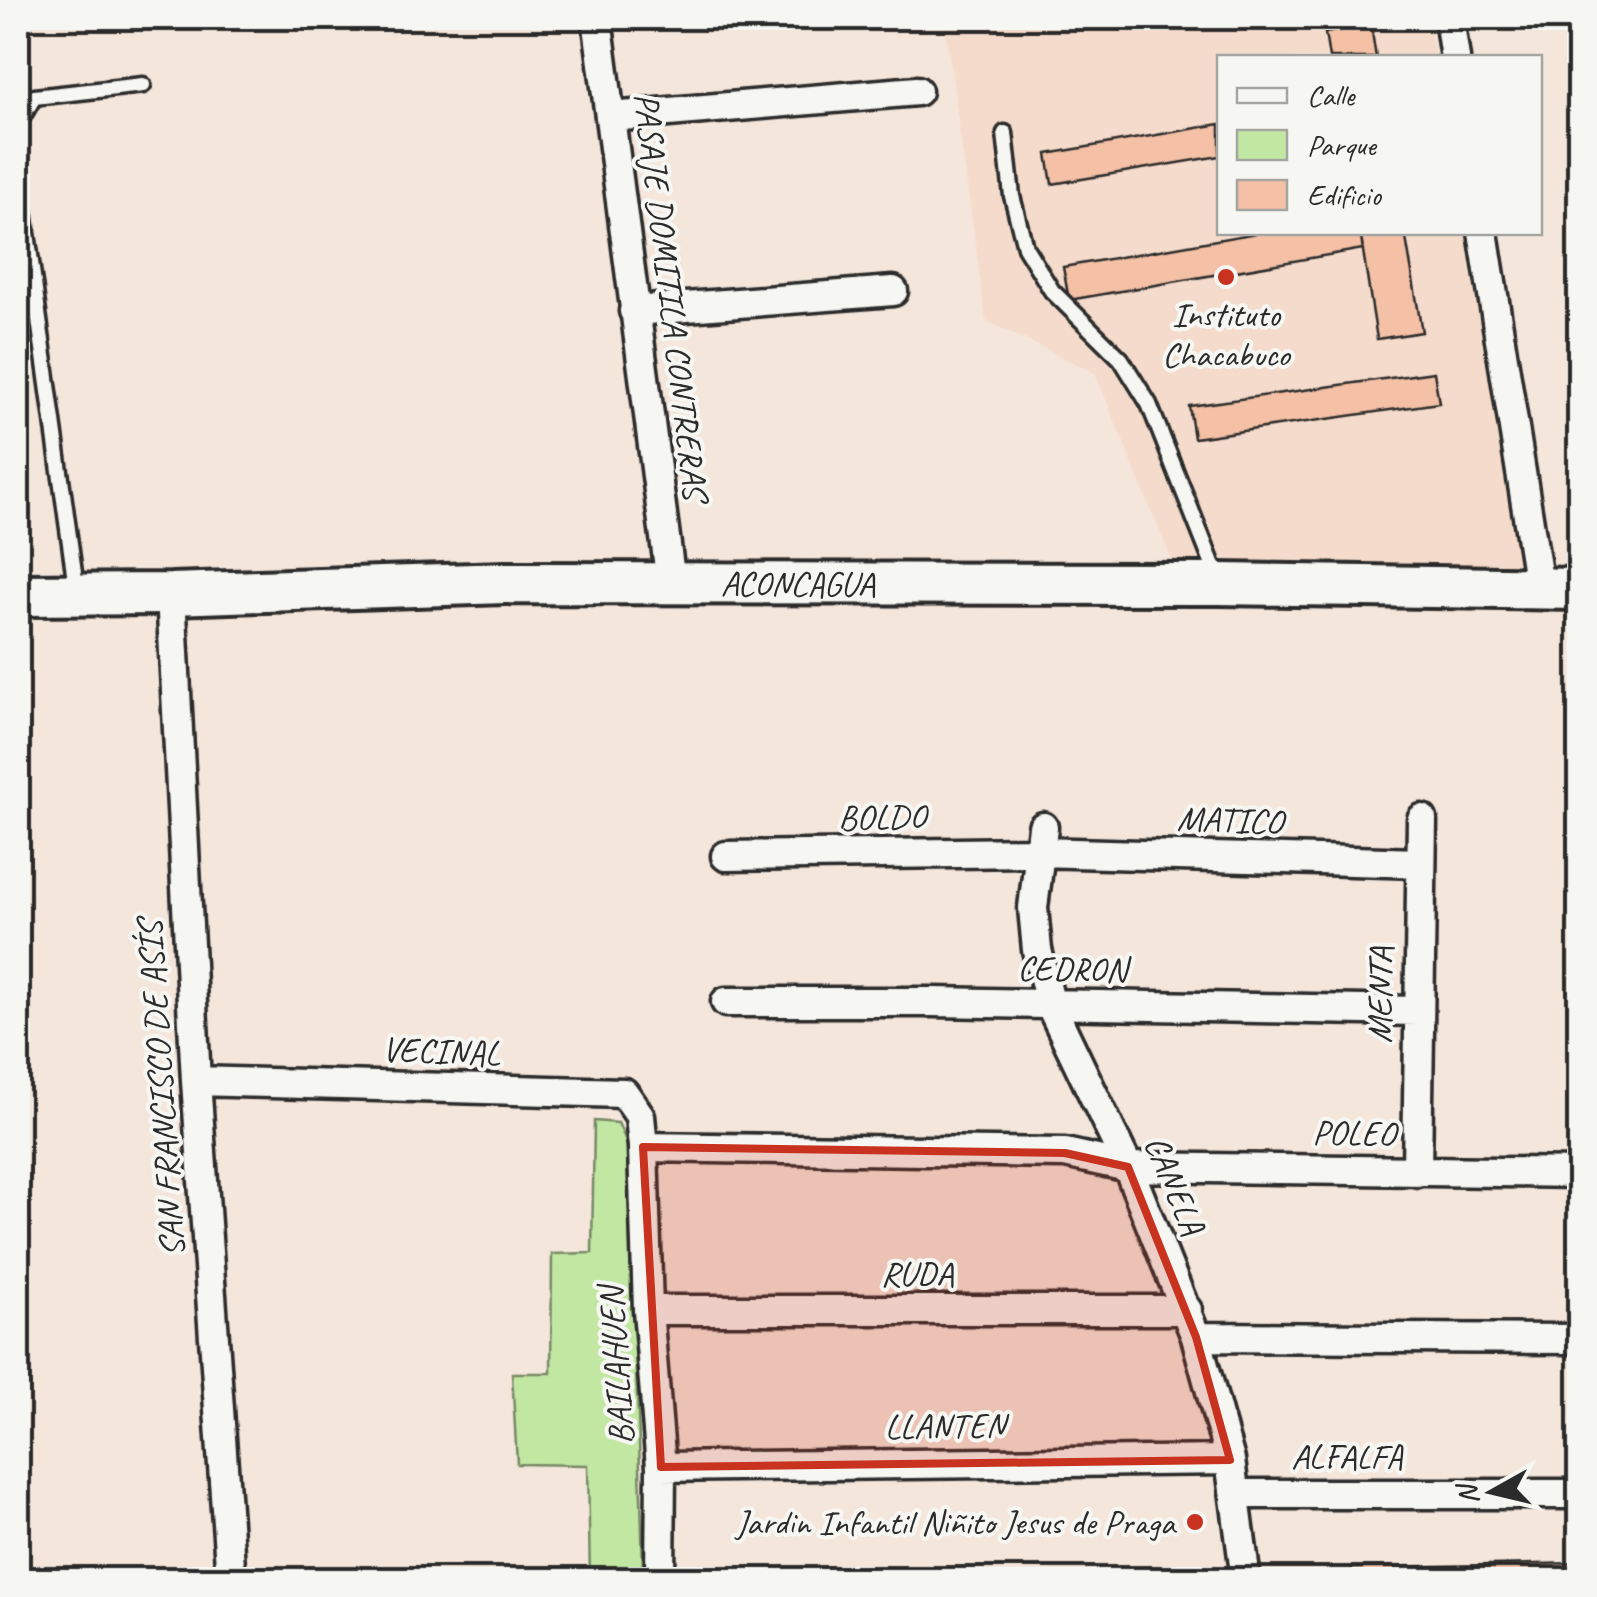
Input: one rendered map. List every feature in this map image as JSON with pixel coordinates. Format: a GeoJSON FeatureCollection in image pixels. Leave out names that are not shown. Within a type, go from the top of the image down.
{"type":"FeatureCollection","features":[{"type":"Feature","properties":{"kind":"street","name":"PASAJE DOMITILA CONTRERAS"},"geometry":{"type":"LineString","coordinates":[[597,18],[671,584]]}},
{"type":"Feature","properties":{"kind":"street"},"geometry":{"type":"LineString","coordinates":[[1449,18],[1455,55]]}},
{"type":"Feature","properties":{"kind":"street"},"geometry":{"type":"LineString","coordinates":[[610,117],[917,92]]}},
{"type":"Feature","properties":{"kind":"street"},"geometry":{"type":"LineString","coordinates":[[1483,235],[1539,586]]}},
{"type":"Feature","properties":{"kind":"street"},"geometry":{"type":"LineString","coordinates":[[634,311],[893,292]]}},
{"type":"Feature","properties":{"kind":"street","name":"ACONCAGUA"},"geometry":{"type":"LineString","coordinates":[[18,594],[171,594],[505,583],[1539,586],[1580,590]]}},
{"type":"Feature","properties":{"kind":"street","name":"SAN FRANCISCO DE ASÍS"},"geometry":{"type":"LineString","coordinates":[[171,594],[196,1081],[231,1580]]}},
{"type":"Feature","properties":{"kind":"street","name":"MENTA"},"geometry":{"type":"LineString","coordinates":[[1416,1172],[1422,819]]}},
{"type":"Feature","properties":{"kind":"street","name":"MATICO"},"geometry":{"type":"LineString","coordinates":[[1041,839],[1420,863]]}},
{"type":"Feature","properties":{"kind":"street","name":"BOLDO"},"geometry":{"type":"LineString","coordinates":[[726,856],[1041,839]]}},
{"type":"Feature","properties":{"kind":"street","name":"CANELA"},"geometry":{"type":"LineString","coordinates":[[1041,839],[1033,908],[1051,1006],[1128,1167],[1187,1310],[1230,1460],[1246,1580]]}},
{"type":"Feature","properties":{"kind":"street","name":"CEDRON"},"geometry":{"type":"LineString","coordinates":[[726,1002],[1417,1011]]}},
{"type":"Feature","properties":{"kind":"street","name":"VECINAL"},"geometry":{"type":"LineString","coordinates":[[196,1081],[624,1094],[640,1116],[643,1147]]}},
{"type":"Feature","properties":{"kind":"street"},"geometry":{"type":"LineString","coordinates":[[643,1147],[1065,1152],[1128,1167]]}},
{"type":"Feature","properties":{"kind":"street","name":"BAILAHUEN"},"geometry":{"type":"LineString","coordinates":[[643,1147],[648,1310],[661,1467],[660,1580]]}},
{"type":"Feature","properties":{"kind":"street","name":"POLEO"},"geometry":{"type":"LineString","coordinates":[[1128,1167],[1580,1173]]}},
{"type":"Feature","properties":{"kind":"street","name":"RUDA"},"geometry":{"type":"LineString","coordinates":[[648,1310],[1187,1310]]}},
{"type":"Feature","properties":{"kind":"street"},"geometry":{"type":"LineString","coordinates":[[1196,1337],[1580,1339]]}},
{"type":"Feature","properties":{"kind":"street","name":"LLANTEN"},"geometry":{"type":"LineString","coordinates":[[661,1467],[1230,1460]]}},
{"type":"Feature","properties":{"kind":"street","name":"ALFALFA"},"geometry":{"type":"LineString","coordinates":[[1235,1494],[1580,1494]]}},
{"type":"Feature","properties":{"kind":"lane"},"geometry":{"type":"LineString","coordinates":[[18,146],[20,121],[34,96],[142,85]]}},
{"type":"Feature","properties":{"kind":"lane"},"geometry":{"type":"LineString","coordinates":[[1005,133],[1012,196],[1025,247],[1052,291],[1121,359],[1149,404],[1218,575],[1218,584]]}},
{"type":"Feature","properties":{"kind":"lane"},"geometry":{"type":"LineString","coordinates":[[18,168],[77,594]]}},
{"type":"Feature","properties":{"kind":"highlighted area"},"geometry":{"type":"Polygon","coordinates":[[[643,1147],[1065,1153],[1128,1167],[1196,1337],[1230,1460],[661,1467],[643,1147]]]}},
{"type":"Feature","properties":{"kind":"shaded area","name":"Instituto Chacabuco"},"geometry":{"type":"Polygon","coordinates":[[[944,18],[1429,18],[1435,55],[1217,55],[1217,235],[1465,235],[1521,568],[1178,575],[1095,373],[986,321],[944,18]]]}},
{"type":"Feature","properties":{"kind":"green space"},"geometry":{"type":"Polygon","coordinates":[[[594,1121],[618,1123],[627,1143],[643,1579],[590,1579],[588,1465],[517,1464],[512,1373],[551,1373],[552,1254],[592,1253],[594,1121]]]}},
{"type":"Feature","properties":{"kind":"building"},"geometry":{"type":"Polygon","coordinates":[[[1371,25],[1376,55],[1329,55],[1325,33],[1371,25]]]}},
{"type":"Feature","properties":{"kind":"building"},"geometry":{"type":"Polygon","coordinates":[[[1217,125],[1217,156],[1052,184],[1047,154],[1217,125]]]}},
{"type":"Feature","properties":{"kind":"building"},"geometry":{"type":"Polygon","coordinates":[[[1245,235],[1361,235],[1363,249],[1069,300],[1063,267],[1245,235]]]}},
{"type":"Feature","properties":{"kind":"building"},"geometry":{"type":"Polygon","coordinates":[[[1360,235],[1406,235],[1422,332],[1377,339],[1360,235]]]}},
{"type":"Feature","properties":{"kind":"building"},"geometry":{"type":"Polygon","coordinates":[[[1434,372],[1439,403],[1194,438],[1189,406],[1434,372]]]}},
{"type":"Feature","properties":{"kind":"building"},"geometry":{"type":"Polygon","coordinates":[[[1580,1563],[1580,1580],[1351,1580],[1352,1568],[1580,1563]]]}},
{"type":"Feature","properties":{"kind":"place","name":"Instituto Chacabuco"},"geometry":{"type":"Point","coordinates":[1226,277]}},
{"type":"Feature","properties":{"kind":"place","name":"Jardin Infantil Niñito Jesus de Praga"},"geometry":{"type":"Point","coordinates":[1195,1522]}}]}
